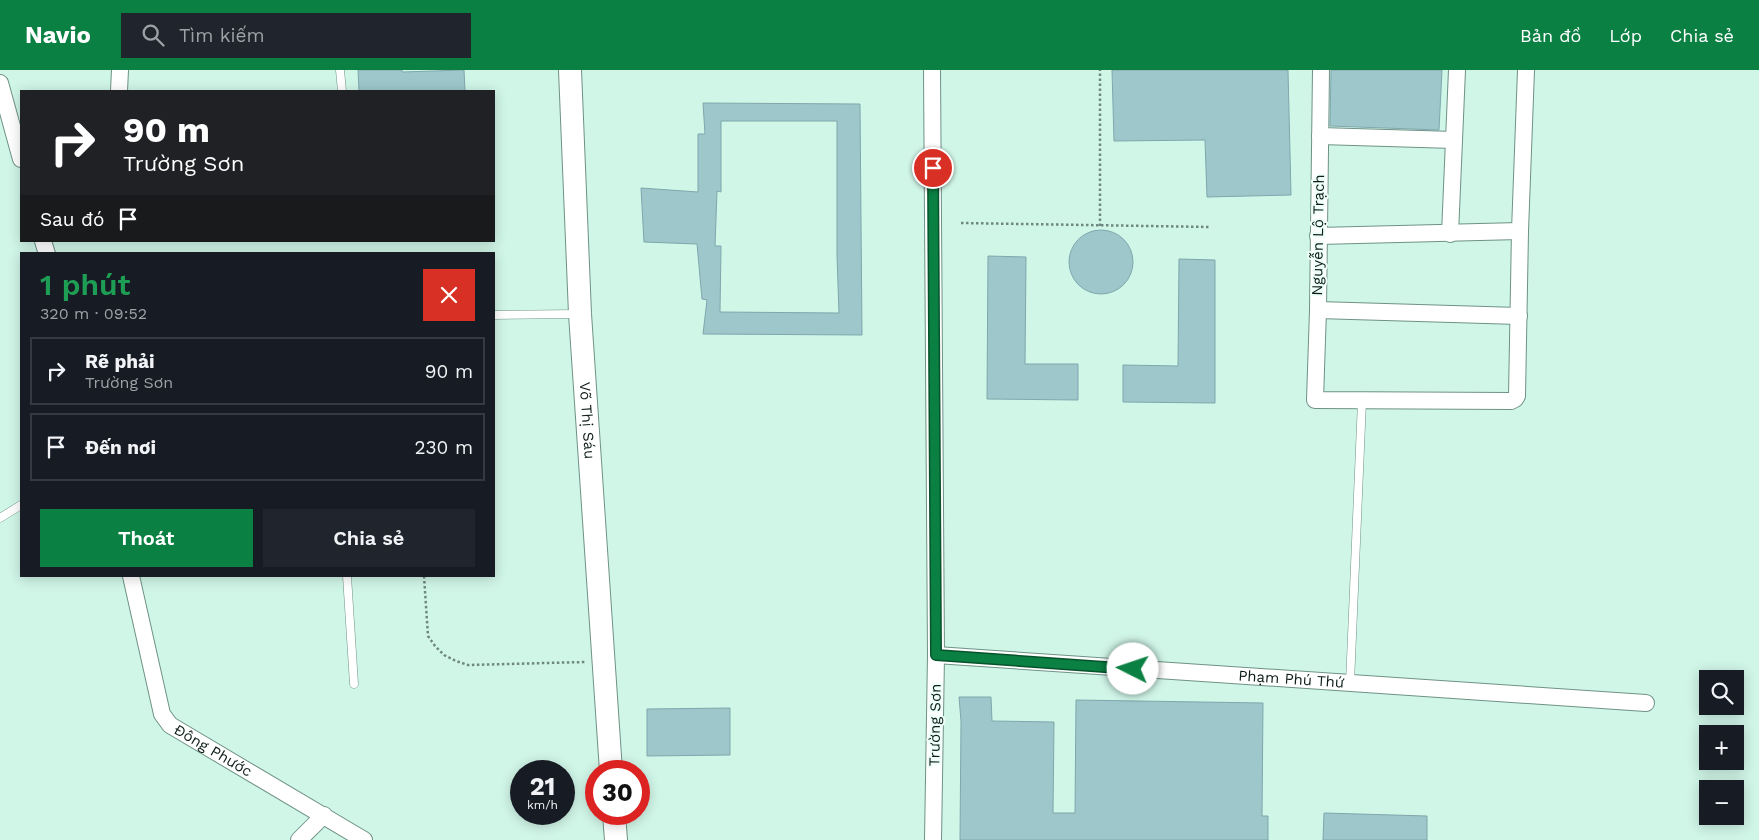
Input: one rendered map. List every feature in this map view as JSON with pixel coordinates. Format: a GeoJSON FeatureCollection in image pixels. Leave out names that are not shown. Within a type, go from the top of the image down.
{"type":"FeatureCollection","features":[{"type":"Feature","properties":{"kind":"main road","name":"Võ Thị Sáu"},"geometry":{"type":"LineString","coordinates":[[570,70],[580,314],[610,760]]}},
{"type":"Feature","properties":{"kind":"main road"},"geometry":{"type":"LineString","coordinates":[[615,825],[616,840]]}},
{"type":"Feature","properties":{"kind":"street"},"geometry":{"type":"LineString","coordinates":[[119,90],[120,70]]}},
{"type":"Feature","properties":{"kind":"street","name":"Trường Sơn"},"geometry":{"type":"LineString","coordinates":[[932,70],[936,655],[933,840]]}},
{"type":"Feature","properties":{"kind":"street","name":"Nguyễn Lộ Trạch"},"geometry":{"type":"LineString","coordinates":[[1321,70],[1315,400],[1362,401]]}},
{"type":"Feature","properties":{"kind":"street"},"geometry":{"type":"LineString","coordinates":[[1450,234],[1458,70]]}},
{"type":"Feature","properties":{"kind":"street"},"geometry":{"type":"LineString","coordinates":[[1362,401],[1510,401],[1515,400],[1517,396],[1520,316],[1520,231],[1526,70]]}},
{"type":"Feature","properties":{"kind":"street"},"geometry":{"type":"LineString","coordinates":[[0,83],[20,155]]}},
{"type":"Feature","properties":{"kind":"street"},"geometry":{"type":"LineString","coordinates":[[1320,136],[1454,140]]}},
{"type":"Feature","properties":{"kind":"street"},"geometry":{"type":"LineString","coordinates":[[1318,236],[1520,231]]}},
{"type":"Feature","properties":{"kind":"street"},"geometry":{"type":"LineString","coordinates":[[1318,310],[1520,316]]}},
{"type":"Feature","properties":{"kind":"street","name":"Đông Phước"},"geometry":{"type":"LineString","coordinates":[[131,577],[162,714],[170,725],[364,840]]}},
{"type":"Feature","properties":{"kind":"street","name":"Phạm Phú Thứ"},"geometry":{"type":"LineString","coordinates":[[936,655],[1646,703]]}},
{"type":"Feature","properties":{"kind":"street"},"geometry":{"type":"LineString","coordinates":[[299,840],[324,815]]}},
{"type":"Feature","properties":{"kind":"lane"},"geometry":{"type":"LineString","coordinates":[[340,70],[342,90]]}},
{"type":"Feature","properties":{"kind":"lane"},"geometry":{"type":"LineString","coordinates":[[495,315],[580,314]]}},
{"type":"Feature","properties":{"kind":"lane"},"geometry":{"type":"LineString","coordinates":[[1350,683],[1362,401]]}},
{"type":"Feature","properties":{"kind":"lane"},"geometry":{"type":"LineString","coordinates":[[0,518],[20,506]]}},
{"type":"Feature","properties":{"kind":"lane"},"geometry":{"type":"LineString","coordinates":[[347,577],[354,684]]}},
{"type":"Feature","properties":{"kind":"path"},"geometry":{"type":"LineString","coordinates":[[1100,70],[1100,226]]}},
{"type":"Feature","properties":{"kind":"path"},"geometry":{"type":"LineString","coordinates":[[962,224],[1210,228]]}},
{"type":"Feature","properties":{"kind":"path"},"geometry":{"type":"LineString","coordinates":[[424,577],[428,636],[435,646],[456,661],[468,665],[602,661]]}},
{"type":"Feature","properties":{"kind":"building"},"geometry":{"type":"Polygon","coordinates":[[[358,70],[402,70],[402,72],[464,70],[465,90],[359,90],[358,70]]]}},
{"type":"Feature","properties":{"kind":"building"},"geometry":{"type":"Polygon","coordinates":[[[1112,70],[1288,70],[1291,195],[1207,197],[1205,140],[1114,141],[1112,70]]]}},
{"type":"Feature","properties":{"kind":"building"},"geometry":{"type":"Polygon","coordinates":[[[1331,70],[1442,70],[1439,130],[1330,126],[1331,70]]]}},
{"type":"Feature","properties":{"kind":"building"},"geometry":{"type":"Polygon","coordinates":[[[703,103],[860,104],[862,335],[703,334],[707,300],[702,299],[697,244],[644,242],[641,188],[698,192],[698,134],[705,134],[703,103]],[[721,121],[721,192],[717,191],[715,246],[721,246],[720,312],[839,313],[837,121],[721,121]]]}},
{"type":"Feature","properties":{"kind":"building"},"geometry":{"type":"Polygon","coordinates":[[[1101,230],[1119,235],[1124,239],[1128,244],[1133,262],[1128,280],[1124,285],[1119,289],[1101,294],[1083,289],[1078,285],[1074,280],[1069,262],[1074,244],[1078,239],[1083,235],[1101,230]]]}},
{"type":"Feature","properties":{"kind":"building"},"geometry":{"type":"Polygon","coordinates":[[[988,256],[1026,257],[1025,364],[1078,364],[1078,400],[987,399],[988,256]]]}},
{"type":"Feature","properties":{"kind":"building"},"geometry":{"type":"Polygon","coordinates":[[[1179,259],[1215,260],[1215,403],[1123,402],[1123,365],[1178,366],[1179,259]]]}},
{"type":"Feature","properties":{"kind":"building"},"geometry":{"type":"Polygon","coordinates":[[[959,697],[991,697],[992,721],[1054,722],[1053,813],[1075,813],[1076,700],[1263,703],[1262,816],[1268,816],[1268,840],[960,840],[961,721],[959,697]]]}},
{"type":"Feature","properties":{"kind":"building"},"geometry":{"type":"Polygon","coordinates":[[[730,708],[730,755],[647,756],[647,709],[730,708]]]}},
{"type":"Feature","properties":{"kind":"building"},"geometry":{"type":"Polygon","coordinates":[[[1324,813],[1427,816],[1427,840],[1323,840],[1324,813]]]}},
{"type":"Feature","properties":{"kind":"route"},"geometry":{"type":"LineString","coordinates":[[933,168],[936,655],[1133,669]]}}]}
